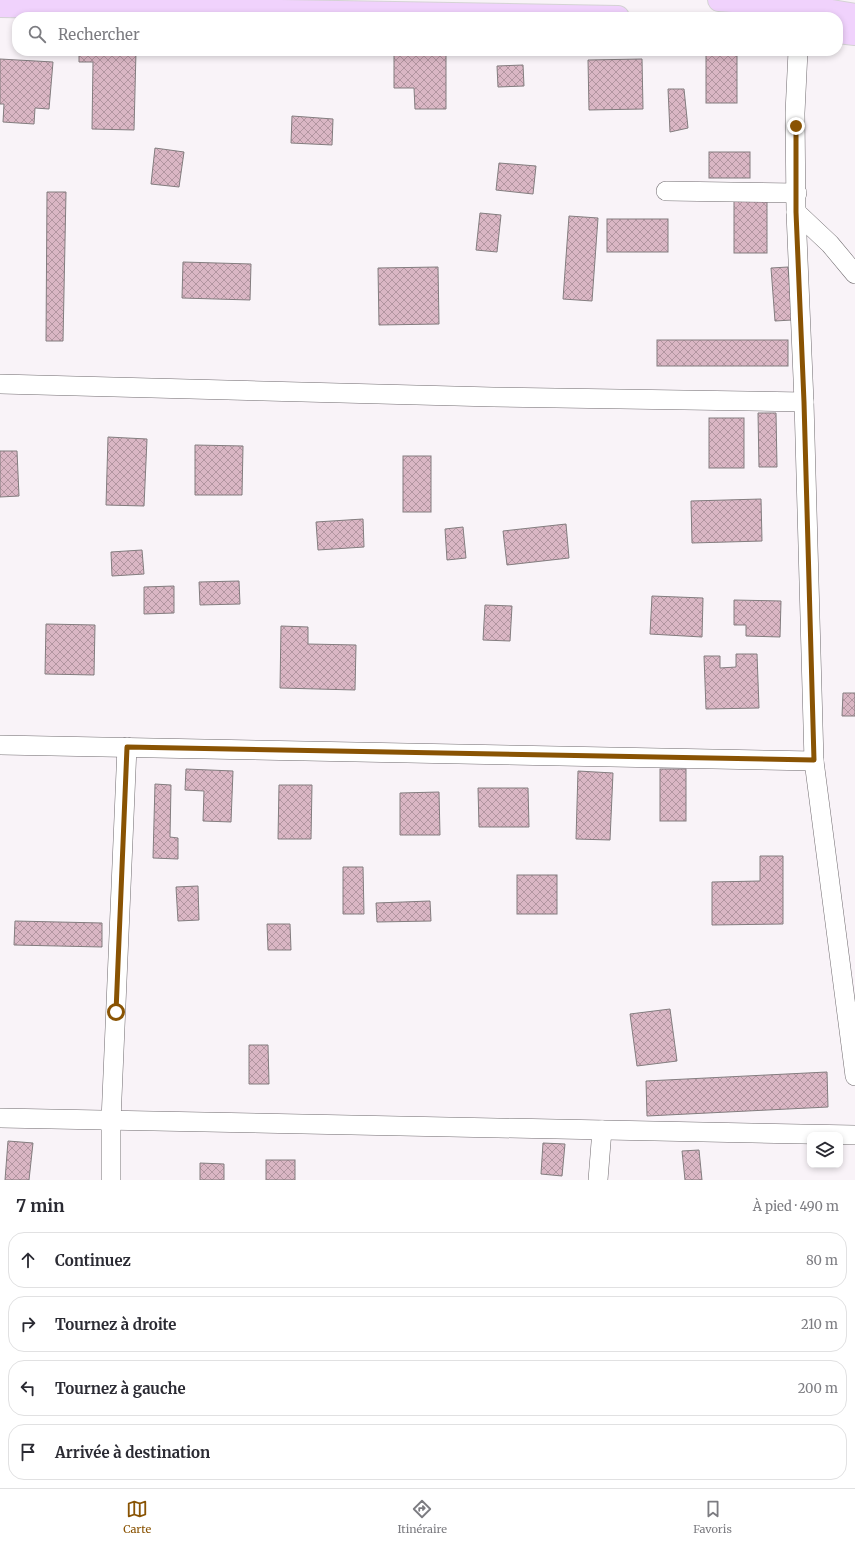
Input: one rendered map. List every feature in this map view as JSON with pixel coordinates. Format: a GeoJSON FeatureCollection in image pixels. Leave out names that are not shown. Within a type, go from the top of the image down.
{"type":"FeatureCollection","features":[{"type":"Feature","properties":{"kind":"highway"},"geometry":{"type":"LineString","coordinates":[[719,0],[832,12]]}},
{"type":"Feature","properties":{"kind":"highway"},"geometry":{"type":"LineString","coordinates":[[0,6],[337,12]]}},
{"type":"Feature","properties":{"kind":"highway"},"geometry":{"type":"LineString","coordinates":[[843,13],[855,15]]}},
{"type":"Feature","properties":{"kind":"highway"},"geometry":{"type":"LineString","coordinates":[[843,33],[855,34]]}},
{"type":"Feature","properties":{"kind":"street"},"geometry":{"type":"LineString","coordinates":[[798,56],[795,112],[797,202],[814,760],[855,1076]]}},
{"type":"Feature","properties":{"kind":"street"},"geometry":{"type":"LineString","coordinates":[[666,191],[797,202],[855,274]]}},
{"type":"Feature","properties":{"kind":"street"},"geometry":{"type":"LineString","coordinates":[[0,384],[493,397],[804,402]]}},
{"type":"Feature","properties":{"kind":"street"},"geometry":{"type":"LineString","coordinates":[[0,745],[814,760]]}},
{"type":"Feature","properties":{"kind":"street"},"geometry":{"type":"LineString","coordinates":[[111,1180],[111,1121],[127,747]]}},
{"type":"Feature","properties":{"kind":"street"},"geometry":{"type":"LineString","coordinates":[[0,1118],[855,1135]]}},
{"type":"Feature","properties":{"kind":"street"},"geometry":{"type":"LineString","coordinates":[[598,1180],[602,1130]]}},
{"type":"Feature","properties":{"kind":"building"},"geometry":{"type":"Polygon","coordinates":[[[79,56],[136,56],[134,130],[92,129],[93,62],[79,62],[79,56]]]}},
{"type":"Feature","properties":{"kind":"building"},"geometry":{"type":"Polygon","coordinates":[[[394,56],[446,56],[446,109],[415,109],[414,88],[394,88],[394,56]]]}},
{"type":"Feature","properties":{"kind":"building"},"geometry":{"type":"Polygon","coordinates":[[[706,56],[737,56],[737,103],[706,103],[706,56]]]}},
{"type":"Feature","properties":{"kind":"building"},"geometry":{"type":"Polygon","coordinates":[[[0,59],[53,62],[49,109],[35,108],[34,124],[3,122],[4,104],[0,104],[0,59]]]}},
{"type":"Feature","properties":{"kind":"building"},"geometry":{"type":"Polygon","coordinates":[[[642,59],[643,109],[589,110],[588,60],[642,59]]]}},
{"type":"Feature","properties":{"kind":"building"},"geometry":{"type":"Polygon","coordinates":[[[523,65],[524,86],[498,87],[497,66],[523,65]]]}},
{"type":"Feature","properties":{"kind":"building"},"geometry":{"type":"Polygon","coordinates":[[[668,89],[684,89],[688,128],[670,132],[668,89]]]}},
{"type":"Feature","properties":{"kind":"building"},"geometry":{"type":"Polygon","coordinates":[[[292,116],[333,119],[332,145],[291,143],[292,116]]]}},
{"type":"Feature","properties":{"kind":"building"},"geometry":{"type":"Polygon","coordinates":[[[155,148],[184,152],[179,187],[151,184],[155,148]]]}},
{"type":"Feature","properties":{"kind":"building"},"geometry":{"type":"Polygon","coordinates":[[[709,152],[750,152],[750,178],[709,178],[709,152]]]}},
{"type":"Feature","properties":{"kind":"building"},"geometry":{"type":"Polygon","coordinates":[[[499,163],[536,166],[533,194],[496,190],[499,163]]]}},
{"type":"Feature","properties":{"kind":"building"},"geometry":{"type":"Polygon","coordinates":[[[47,192],[66,192],[63,341],[46,341],[47,192]]]}},
{"type":"Feature","properties":{"kind":"building"},"geometry":{"type":"Polygon","coordinates":[[[734,200],[767,200],[767,253],[734,253],[734,200]]]}},
{"type":"Feature","properties":{"kind":"building"},"geometry":{"type":"Polygon","coordinates":[[[480,213],[501,215],[497,252],[476,250],[480,213]]]}},
{"type":"Feature","properties":{"kind":"building"},"geometry":{"type":"Polygon","coordinates":[[[569,216],[598,218],[592,301],[563,299],[569,216]]]}},
{"type":"Feature","properties":{"kind":"building"},"geometry":{"type":"Polygon","coordinates":[[[607,219],[668,219],[668,252],[607,252],[607,219]]]}},
{"type":"Feature","properties":{"kind":"building"},"geometry":{"type":"Polygon","coordinates":[[[183,262],[251,264],[250,300],[182,298],[183,262]]]}},
{"type":"Feature","properties":{"kind":"building"},"geometry":{"type":"Polygon","coordinates":[[[438,267],[439,324],[379,325],[378,268],[438,267]]]}},
{"type":"Feature","properties":{"kind":"building"},"geometry":{"type":"Polygon","coordinates":[[[788,267],[792,320],[775,321],[771,268],[788,267]]]}},
{"type":"Feature","properties":{"kind":"building"},"geometry":{"type":"Polygon","coordinates":[[[657,340],[788,340],[788,366],[657,366],[657,340]]]}},
{"type":"Feature","properties":{"kind":"building"},"geometry":{"type":"Polygon","coordinates":[[[758,413],[776,413],[777,467],[759,467],[758,413]]]}},
{"type":"Feature","properties":{"kind":"building"},"geometry":{"type":"Polygon","coordinates":[[[709,418],[744,418],[744,468],[709,468],[709,418]]]}},
{"type":"Feature","properties":{"kind":"building"},"geometry":{"type":"Polygon","coordinates":[[[108,437],[147,439],[144,506],[106,505],[108,437]]]}},
{"type":"Feature","properties":{"kind":"building"},"geometry":{"type":"Polygon","coordinates":[[[195,445],[243,446],[242,495],[195,495],[195,445]]]}},
{"type":"Feature","properties":{"kind":"building"},"geometry":{"type":"Polygon","coordinates":[[[0,451],[17,451],[19,496],[0,497],[0,451]]]}},
{"type":"Feature","properties":{"kind":"building"},"geometry":{"type":"Polygon","coordinates":[[[403,456],[431,456],[431,512],[403,512],[403,456]]]}},
{"type":"Feature","properties":{"kind":"building"},"geometry":{"type":"Polygon","coordinates":[[[761,499],[762,541],[692,543],[691,501],[761,499]]]}},
{"type":"Feature","properties":{"kind":"building"},"geometry":{"type":"Polygon","coordinates":[[[363,519],[364,547],[318,550],[316,522],[363,519]]]}},
{"type":"Feature","properties":{"kind":"building"},"geometry":{"type":"Polygon","coordinates":[[[566,524],[569,558],[507,565],[503,531],[566,524]]]}},
{"type":"Feature","properties":{"kind":"building"},"geometry":{"type":"Polygon","coordinates":[[[463,527],[466,558],[447,560],[445,529],[463,527]]]}},
{"type":"Feature","properties":{"kind":"building"},"geometry":{"type":"Polygon","coordinates":[[[142,550],[144,574],[112,576],[111,552],[142,550]]]}},
{"type":"Feature","properties":{"kind":"building"},"geometry":{"type":"Polygon","coordinates":[[[239,581],[240,604],[200,605],[199,582],[239,581]]]}},
{"type":"Feature","properties":{"kind":"building"},"geometry":{"type":"Polygon","coordinates":[[[174,586],[174,613],[144,614],[144,587],[174,586]]]}},
{"type":"Feature","properties":{"kind":"building"},"geometry":{"type":"Polygon","coordinates":[[[652,596],[703,598],[702,637],[650,634],[652,596]]]}},
{"type":"Feature","properties":{"kind":"building"},"geometry":{"type":"Polygon","coordinates":[[[734,600],[781,601],[780,637],[746,636],[746,625],[734,625],[734,600]]]}},
{"type":"Feature","properties":{"kind":"building"},"geometry":{"type":"Polygon","coordinates":[[[485,605],[512,606],[510,641],[483,640],[485,605]]]}},
{"type":"Feature","properties":{"kind":"building"},"geometry":{"type":"Polygon","coordinates":[[[46,624],[95,625],[94,675],[45,674],[46,624]]]}},
{"type":"Feature","properties":{"kind":"building"},"geometry":{"type":"Polygon","coordinates":[[[281,626],[308,627],[308,644],[356,645],[355,690],[280,688],[281,626]]]}},
{"type":"Feature","properties":{"kind":"building"},"geometry":{"type":"Polygon","coordinates":[[[736,654],[757,654],[759,708],[706,709],[704,656],[720,656],[720,668],[736,667],[736,654]]]}},
{"type":"Feature","properties":{"kind":"building"},"geometry":{"type":"Polygon","coordinates":[[[843,693],[855,693],[855,716],[842,716],[843,693]]]}},
{"type":"Feature","properties":{"kind":"building"},"geometry":{"type":"Polygon","coordinates":[[[186,769],[233,771],[231,822],[203,821],[204,791],[185,790],[186,769]]]}},
{"type":"Feature","properties":{"kind":"building"},"geometry":{"type":"Polygon","coordinates":[[[660,769],[686,769],[686,821],[660,821],[660,769]]]}},
{"type":"Feature","properties":{"kind":"building"},"geometry":{"type":"Polygon","coordinates":[[[578,771],[613,773],[610,840],[576,839],[578,771]]]}},
{"type":"Feature","properties":{"kind":"building"},"geometry":{"type":"Polygon","coordinates":[[[155,784],[171,785],[170,837],[178,838],[178,859],[153,858],[155,784]]]}},
{"type":"Feature","properties":{"kind":"building"},"geometry":{"type":"Polygon","coordinates":[[[279,785],[312,785],[311,839],[278,839],[279,785]]]}},
{"type":"Feature","properties":{"kind":"building"},"geometry":{"type":"Polygon","coordinates":[[[478,788],[528,788],[529,827],[479,827],[478,788]]]}},
{"type":"Feature","properties":{"kind":"building"},"geometry":{"type":"Polygon","coordinates":[[[439,792],[440,835],[400,835],[400,793],[439,792]]]}},
{"type":"Feature","properties":{"kind":"building"},"geometry":{"type":"Polygon","coordinates":[[[760,856],[783,856],[783,924],[712,925],[712,882],[760,881],[760,856]]]}},
{"type":"Feature","properties":{"kind":"building"},"geometry":{"type":"Polygon","coordinates":[[[343,867],[363,867],[364,914],[343,914],[343,867]]]}},
{"type":"Feature","properties":{"kind":"building"},"geometry":{"type":"Polygon","coordinates":[[[517,875],[557,875],[557,914],[517,914],[517,875]]]}},
{"type":"Feature","properties":{"kind":"building"},"geometry":{"type":"Polygon","coordinates":[[[198,886],[199,920],[178,921],[176,887],[198,886]]]}},
{"type":"Feature","properties":{"kind":"building"},"geometry":{"type":"Polygon","coordinates":[[[430,901],[431,921],[377,922],[376,903],[430,901]]]}},
{"type":"Feature","properties":{"kind":"building"},"geometry":{"type":"Polygon","coordinates":[[[15,921],[102,923],[102,947],[14,945],[15,921]]]}},
{"type":"Feature","properties":{"kind":"building"},"geometry":{"type":"Polygon","coordinates":[[[267,924],[290,924],[291,950],[268,950],[267,924]]]}},
{"type":"Feature","properties":{"kind":"building"},"geometry":{"type":"Polygon","coordinates":[[[670,1009],[677,1061],[637,1066],[630,1014],[670,1009]]]}},
{"type":"Feature","properties":{"kind":"building"},"geometry":{"type":"Polygon","coordinates":[[[249,1045],[268,1045],[269,1084],[249,1084],[249,1045]]]}},
{"type":"Feature","properties":{"kind":"building"},"geometry":{"type":"Polygon","coordinates":[[[827,1072],[828,1107],[647,1116],[646,1081],[827,1072]]]}},
{"type":"Feature","properties":{"kind":"building"},"geometry":{"type":"Polygon","coordinates":[[[8,1141],[33,1143],[29,1180],[5,1180],[8,1141]]]}},
{"type":"Feature","properties":{"kind":"building"},"geometry":{"type":"Polygon","coordinates":[[[543,1143],[565,1144],[562,1176],[541,1174],[543,1143]]]}},
{"type":"Feature","properties":{"kind":"building"},"geometry":{"type":"Polygon","coordinates":[[[699,1150],[702,1180],[685,1180],[682,1151],[699,1150]]]}},
{"type":"Feature","properties":{"kind":"building"},"geometry":{"type":"Polygon","coordinates":[[[266,1160],[295,1160],[295,1180],[266,1180],[266,1160]]]}},
{"type":"Feature","properties":{"kind":"building"},"geometry":{"type":"Polygon","coordinates":[[[200,1163],[224,1164],[224,1180],[200,1180],[200,1163]]]}},
{"type":"Feature","properties":{"kind":"route"},"geometry":{"type":"LineString","coordinates":[[116,1012],[127,747],[814,760],[804,402],[796,212],[796,126]]}}]}
